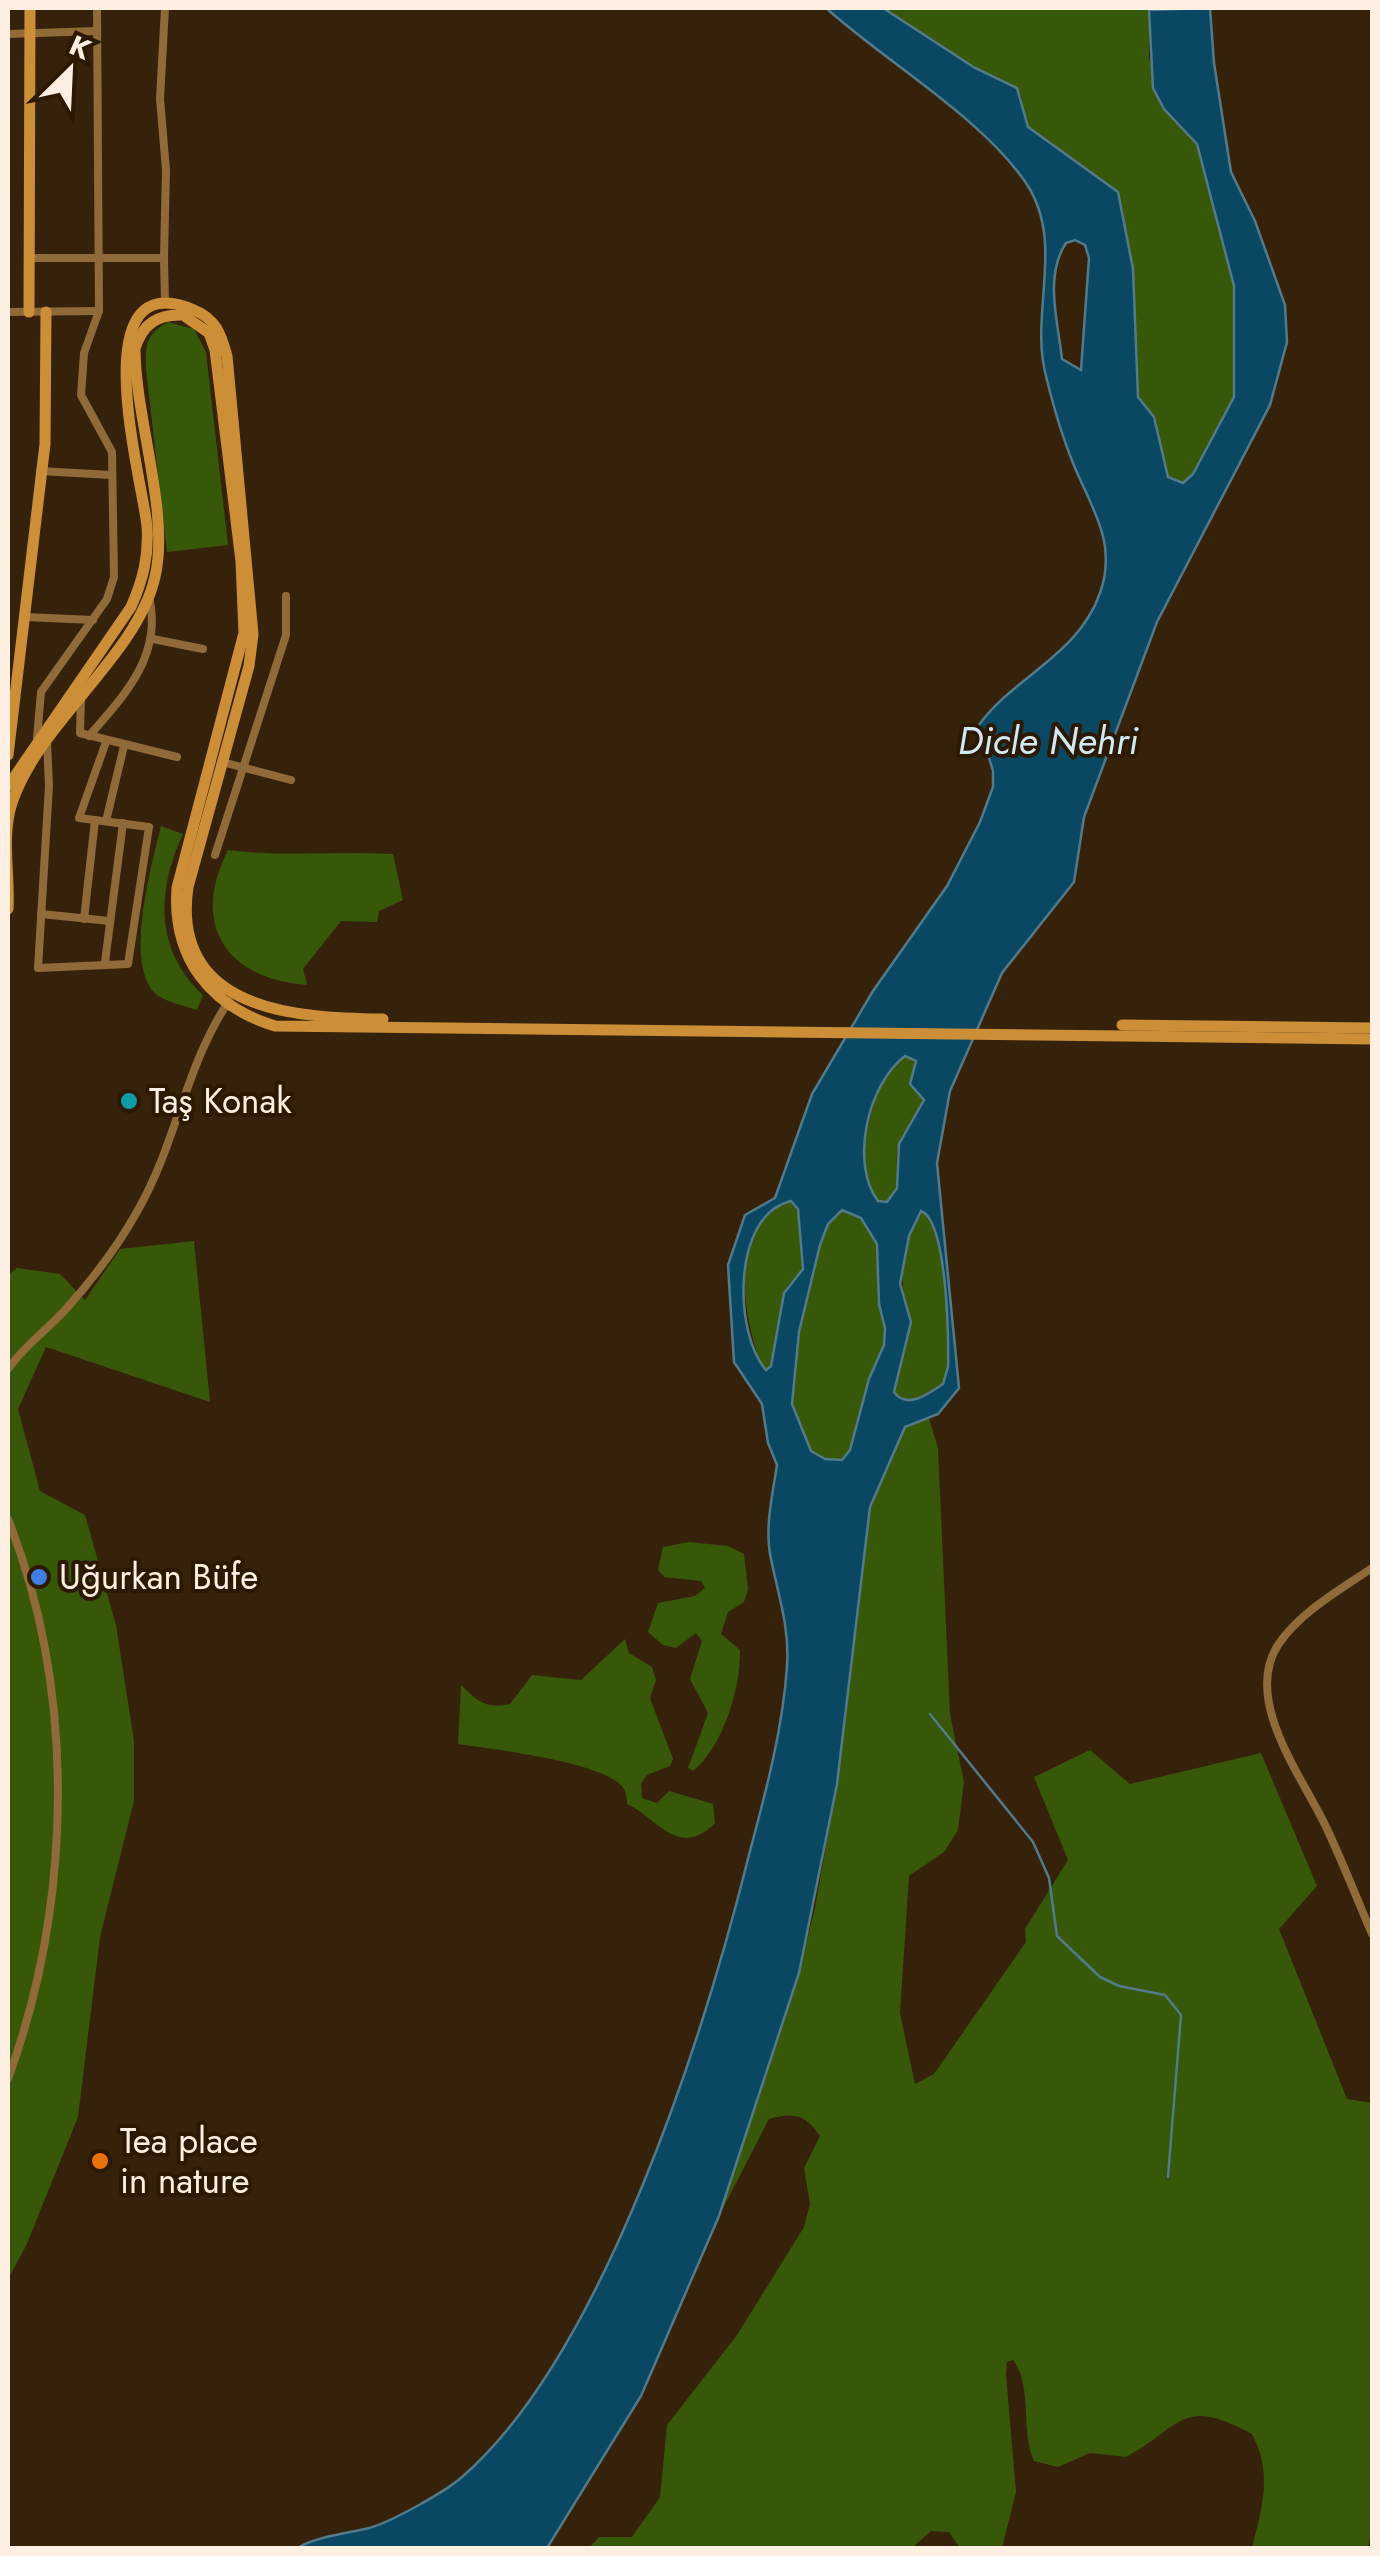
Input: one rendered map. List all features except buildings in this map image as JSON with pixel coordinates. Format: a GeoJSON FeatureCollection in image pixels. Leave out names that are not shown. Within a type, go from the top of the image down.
{"type":"FeatureCollection","features":[{"type":"Feature","properties":{"kind":"main road"},"geometry":{"type":"LineString","coordinates":[[29,312],[30,8]]}},
{"type":"Feature","properties":{"kind":"main road"},"geometry":{"type":"LineString","coordinates":[[8,785],[112,635],[142,582],[147,527],[124,349],[135,318],[164,303],[206,315],[220,330],[227,356],[253,618],[249,666],[184,914],[200,959],[235,993],[265,1008],[294,1015],[432,1022]]}},
{"type":"Feature","properties":{"kind":"main road"},"geometry":{"type":"LineString","coordinates":[[8,785],[40,471],[46,312]]}},
{"type":"Feature","properties":{"kind":"main road"},"geometry":{"type":"LineString","coordinates":[[8,910],[11,807],[42,740],[82,695],[149,596],[156,576],[158,529],[135,348],[153,320],[183,315],[209,334],[215,350],[241,561],[244,633],[186,851],[175,911],[178,936],[189,963],[226,1006],[275,1026],[432,1022],[1372,1028]]}},
{"type":"Feature","properties":{"kind":"main road"},"geometry":{"type":"LineString","coordinates":[[1100,1028],[1372,1039]]}},
{"type":"Feature","properties":{"kind":"street"},"geometry":{"type":"LineString","coordinates":[[97,8],[98,312],[84,354],[81,395],[108,439],[114,577],[93,620],[41,692],[42,740],[49,786],[38,968],[105,962],[128,964],[149,826],[80,818],[106,742]]}},
{"type":"Feature","properties":{"kind":"street"},"geometry":{"type":"LineString","coordinates":[[164,303],[166,170],[160,99],[165,8]]}},
{"type":"Feature","properties":{"kind":"street"},"geometry":{"type":"LineString","coordinates":[[8,34],[96,31]]}},
{"type":"Feature","properties":{"kind":"street"},"geometry":{"type":"LineString","coordinates":[[28,258],[164,258]]}},
{"type":"Feature","properties":{"kind":"street"},"geometry":{"type":"LineString","coordinates":[[8,312],[98,312]]}},
{"type":"Feature","properties":{"kind":"street"},"geometry":{"type":"LineString","coordinates":[[40,471],[110,475]]}},
{"type":"Feature","properties":{"kind":"street"},"geometry":{"type":"LineString","coordinates":[[88,736],[131,687],[153,639],[149,596]]}},
{"type":"Feature","properties":{"kind":"street"},"geometry":{"type":"LineString","coordinates":[[215,856],[286,635],[286,596]]}},
{"type":"Feature","properties":{"kind":"street"},"geometry":{"type":"LineString","coordinates":[[26,617],[93,620]]}},
{"type":"Feature","properties":{"kind":"street"},"geometry":{"type":"LineString","coordinates":[[153,639],[203,649]]}},
{"type":"Feature","properties":{"kind":"street"},"geometry":{"type":"LineString","coordinates":[[82,695],[80,733],[176,756]]}},
{"type":"Feature","properties":{"kind":"street"},"geometry":{"type":"LineString","coordinates":[[106,821],[124,746]]}},
{"type":"Feature","properties":{"kind":"street"},"geometry":{"type":"LineString","coordinates":[[222,762],[291,780]]}},
{"type":"Feature","properties":{"kind":"street"},"geometry":{"type":"LineString","coordinates":[[84,919],[96,820]]}},
{"type":"Feature","properties":{"kind":"street"},"geometry":{"type":"LineString","coordinates":[[105,962],[123,823]]}},
{"type":"Feature","properties":{"kind":"street"},"geometry":{"type":"LineString","coordinates":[[41,914],[110,921]]}},
{"type":"Feature","properties":{"kind":"street"},"geometry":{"type":"LineString","coordinates":[[8,1369],[75,1298],[138,1211],[235,993]]}},
{"type":"Feature","properties":{"kind":"street"},"geometry":{"type":"LineString","coordinates":[[8,1519],[22,1558],[45,1659],[56,1727],[57,1785],[52,1905],[8,2079]]}},
{"type":"Feature","properties":{"kind":"street"},"geometry":{"type":"LineString","coordinates":[[1372,1568],[1290,1630],[1276,1648],[1267,1674],[1272,1711],[1290,1757],[1326,1827],[1372,1934]]}},
{"type":"Feature","properties":{"kind":"green space"},"geometry":{"type":"Polygon","coordinates":[[[883,8],[1149,8],[1149,57],[1164,109],[1197,144],[1234,286],[1234,397],[1193,474],[1183,483],[1168,477],[1155,417],[1138,397],[1133,269],[1118,192],[1028,127],[1020,108],[1022,97],[1012,84],[975,68],[883,8]]]}},
{"type":"Feature","properties":{"kind":"green space"},"geometry":{"type":"Polygon","coordinates":[[[168,322],[194,329],[206,352],[228,545],[167,552],[146,361],[151,336],[168,322]]]}},
{"type":"Feature","properties":{"kind":"green space"},"geometry":{"type":"Polygon","coordinates":[[[161,826],[183,834],[168,876],[165,918],[176,958],[203,995],[197,1010],[160,997],[148,984],[142,965],[142,916],[161,826]]]}},
{"type":"Feature","properties":{"kind":"green space"},"geometry":{"type":"Polygon","coordinates":[[[228,850],[393,854],[403,900],[379,911],[377,922],[341,921],[303,969],[307,985],[279,981],[236,959],[215,924],[217,877],[228,850]]]}},
{"type":"Feature","properties":{"kind":"green space"},"geometry":{"type":"Polygon","coordinates":[[[910,1056],[916,1067],[910,1084],[924,1100],[900,1141],[895,1189],[887,1202],[878,1201],[863,1174],[868,1125],[888,1073],[910,1056]]]}},
{"type":"Feature","properties":{"kind":"green space"},"geometry":{"type":"Polygon","coordinates":[[[791,1201],[798,1209],[803,1270],[787,1286],[771,1366],[763,1370],[746,1301],[747,1250],[755,1228],[769,1211],[791,1201]]]}},
{"type":"Feature","properties":{"kind":"green space"},"geometry":{"type":"Polygon","coordinates":[[[842,1210],[861,1218],[877,1244],[879,1304],[885,1328],[884,1345],[869,1379],[850,1450],[842,1460],[825,1459],[811,1451],[792,1404],[799,1332],[820,1245],[828,1224],[842,1210]]]}},
{"type":"Feature","properties":{"kind":"green space"},"geometry":{"type":"Polygon","coordinates":[[[921,1211],[930,1219],[941,1257],[948,1367],[943,1384],[918,1398],[905,1400],[894,1392],[911,1322],[903,1302],[902,1267],[909,1236],[921,1211]]]}},
{"type":"Feature","properties":{"kind":"green space"},"geometry":{"type":"Polygon","coordinates":[[[194,1241],[210,1402],[46,1347],[18,1409],[40,1491],[85,1515],[116,1625],[134,1741],[134,1801],[100,1937],[78,2117],[26,2246],[8,2279],[8,1275],[17,1268],[60,1274],[85,1300],[120,1249],[194,1241]]]}},
{"type":"Feature","properties":{"kind":"green space"},"geometry":{"type":"Polygon","coordinates":[[[929,1418],[938,1448],[950,1714],[964,1782],[958,1830],[944,1852],[909,1876],[900,2013],[915,2084],[934,2074],[1026,1942],[1025,1929],[1068,1860],[1034,1777],[1090,1750],[1130,1784],[1261,1753],[1317,1886],[1279,1929],[1347,2099],[1372,2103],[1372,2527],[1368,2548],[1252,2548],[1264,2491],[1258,2449],[1252,2434],[1211,2417],[1184,2419],[1126,2457],[1090,2453],[1058,2467],[1034,2461],[1023,2382],[1013,2360],[1007,2362],[1006,2374],[1016,2492],[1002,2548],[960,2548],[949,2532],[931,2531],[912,2548],[589,2548],[599,2537],[632,2537],[660,2497],[667,2425],[737,2335],[804,2227],[810,2204],[804,2168],[820,2136],[804,2119],[792,2116],[769,2119],[719,2216],[799,1973],[815,1908],[837,1784],[870,1507],[905,1427],[929,1418]]]}},
{"type":"Feature","properties":{"kind":"green space"},"geometry":{"type":"Polygon","coordinates":[[[689,1542],[728,1546],[744,1554],[748,1589],[744,1602],[728,1612],[721,1634],[740,1650],[728,1715],[713,1747],[693,1771],[688,1768],[708,1713],[690,1679],[702,1641],[696,1633],[676,1648],[663,1645],[648,1632],[658,1603],[695,1596],[705,1588],[701,1581],[664,1577],[658,1570],[663,1547],[689,1542]]]}},
{"type":"Feature","properties":{"kind":"green space"},"geometry":{"type":"Polygon","coordinates":[[[625,1639],[629,1653],[652,1667],[656,1680],[650,1698],[673,1759],[670,1766],[647,1775],[641,1784],[642,1798],[657,1803],[669,1791],[713,1804],[715,1823],[690,1838],[669,1833],[627,1804],[624,1789],[596,1771],[547,1758],[458,1744],[461,1685],[483,1703],[510,1704],[532,1675],[581,1680],[625,1639]]]}},
{"type":"Feature","properties":{"kind":"water","name":"Dicle Nehri"},"geometry":{"type":"Polygon","coordinates":[[[826,8],[883,8],[975,68],[1017,88],[1028,127],[1118,192],[1133,269],[1138,397],[1154,417],[1168,477],[1183,483],[1193,474],[1234,397],[1234,286],[1197,144],[1164,109],[1153,88],[1149,10],[1210,8],[1214,63],[1231,172],[1255,221],[1285,305],[1287,342],[1270,405],[1157,622],[1084,817],[1074,882],[1002,973],[950,1091],[937,1163],[959,1388],[938,1414],[905,1427],[870,1507],[837,1784],[799,1973],[719,2216],[641,2396],[547,2548],[297,2548],[390,2520],[462,2477],[513,2422],[561,2353],[604,2273],[642,2186],[677,2096],[731,1925],[768,1782],[785,1689],[787,1637],[769,1543],[777,1465],[768,1443],[762,1404],[734,1362],[728,1265],[745,1215],[775,1198],[812,1094],[873,991],[947,886],[980,822],[993,787],[993,771],[979,725],[1077,633],[1090,615],[1105,575],[1100,526],[1065,442],[1046,376],[1041,327],[1044,229],[1038,206],[1026,183],[984,135],[826,8]],[[1075,240],[1066,243],[1059,256],[1054,284],[1056,315],[1062,359],[1081,370],[1089,258],[1085,245],[1075,240]],[[905,1056],[892,1069],[872,1105],[864,1147],[870,1185],[878,1201],[887,1202],[897,1188],[899,1144],[924,1100],[910,1084],[916,1061],[905,1056]],[[791,1201],[771,1211],[757,1228],[744,1277],[748,1330],[755,1353],[766,1370],[771,1366],[784,1293],[803,1269],[798,1209],[791,1201]],[[842,1210],[828,1224],[799,1332],[792,1404],[811,1451],[825,1459],[842,1460],[850,1450],[869,1379],[884,1345],[877,1244],[861,1218],[842,1210]],[[921,1211],[909,1236],[900,1284],[911,1322],[894,1392],[911,1400],[943,1384],[948,1367],[941,1257],[930,1219],[921,1211]]]}},
{"type":"Feature","properties":{"kind":"waterway"},"geometry":{"type":"LineString","coordinates":[[930,1714],[1033,1842],[1049,1878],[1057,1936],[1100,1977],[1119,1986],[1165,1995],[1181,2015],[1168,2177]]}},
{"type":"Feature","properties":{"kind":"place","name":"Taş Konak"},"geometry":{"type":"Point","coordinates":[129,1101]}},
{"type":"Feature","properties":{"kind":"place","name":"Uğurkan Büfe"},"geometry":{"type":"Point","coordinates":[39,1577]}},
{"type":"Feature","properties":{"kind":"place","name":"Tea place in nature"},"geometry":{"type":"Point","coordinates":[100,2161]}}]}
